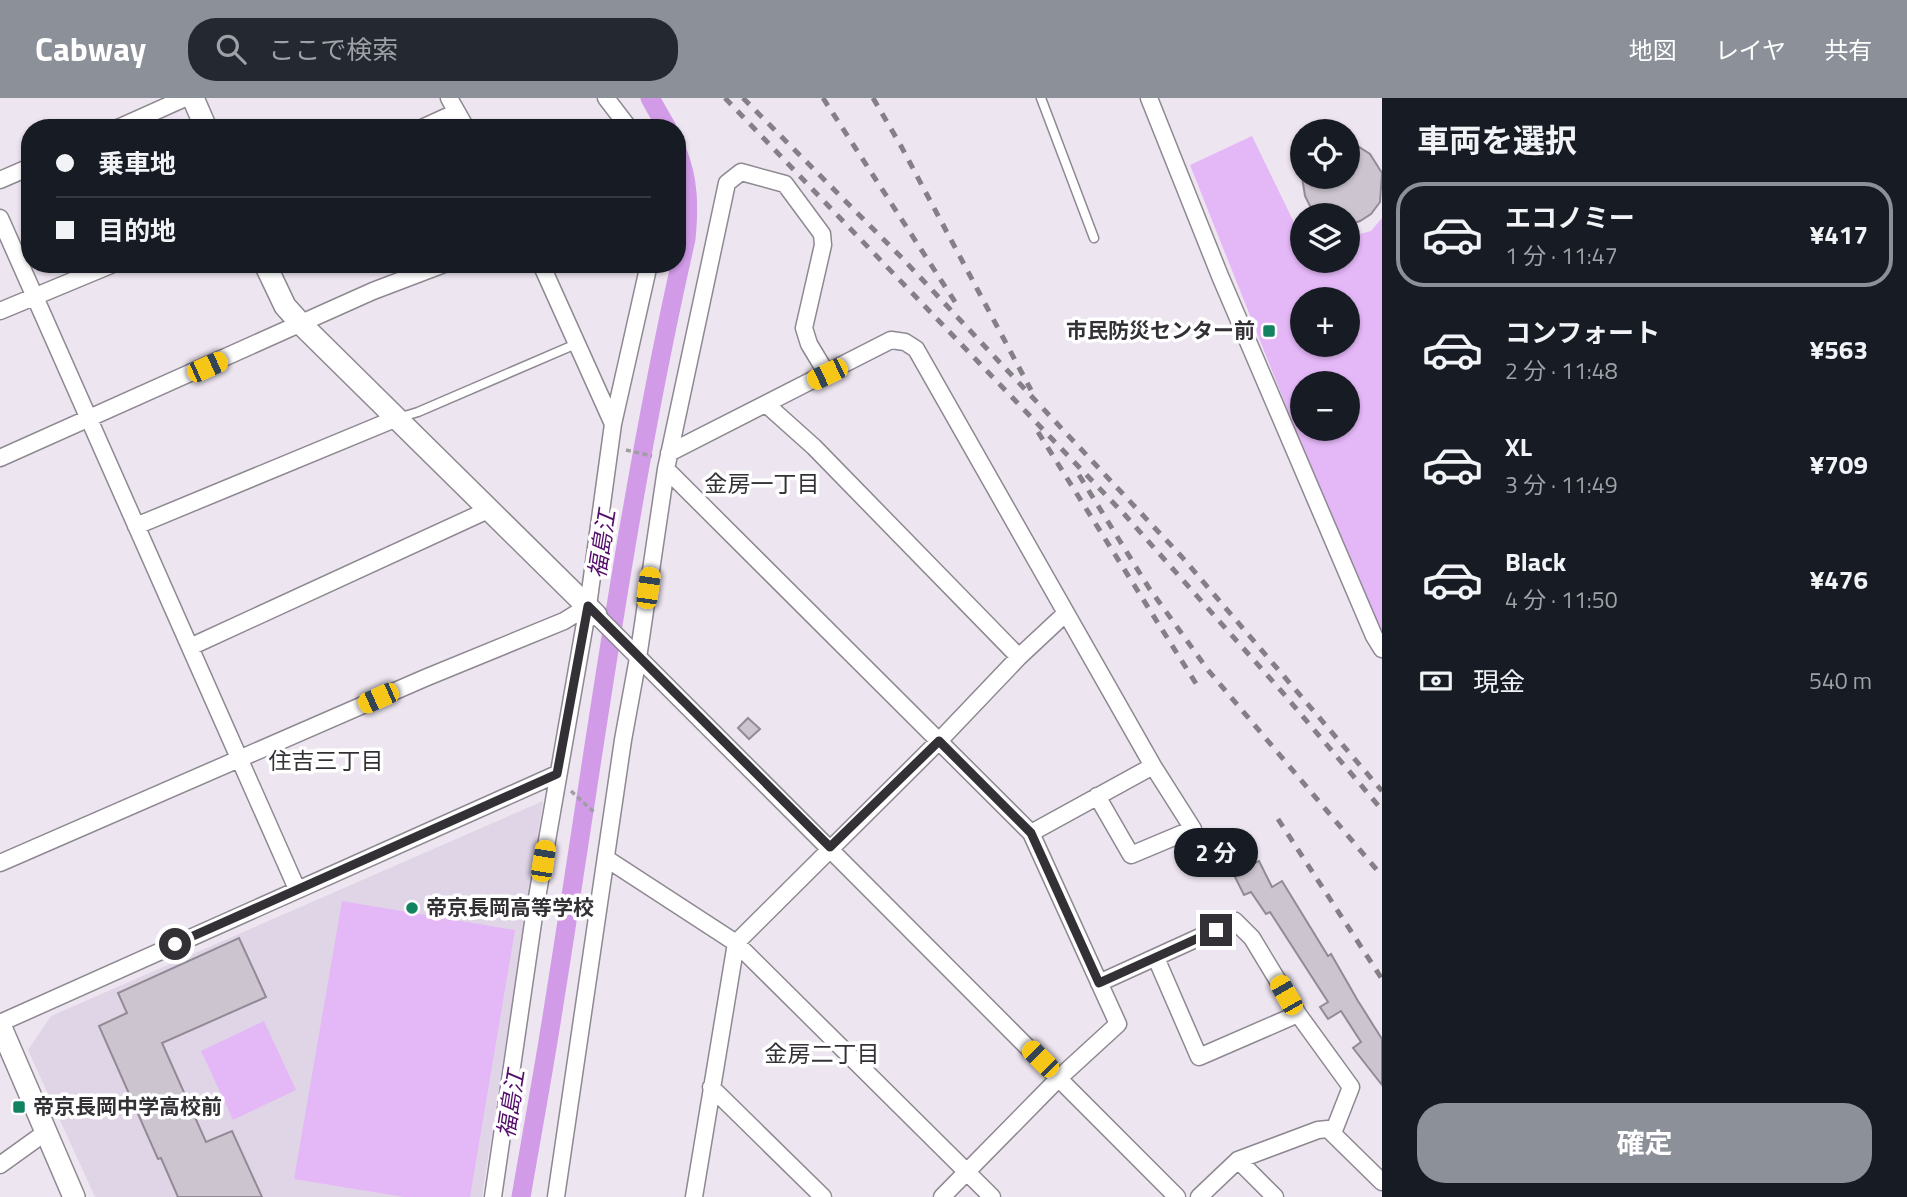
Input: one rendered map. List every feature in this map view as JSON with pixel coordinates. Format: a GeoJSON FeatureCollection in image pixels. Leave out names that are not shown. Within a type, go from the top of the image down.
{"type":"FeatureCollection","features":[{"type":"Feature","properties":{"kind":"street"},"geometry":{"type":"LineString","coordinates":[[138,119],[185,98]]}},
{"type":"Feature","properties":{"kind":"street"},"geometry":{"type":"LineString","coordinates":[[193,98],[202,119]]}},
{"type":"Feature","properties":{"kind":"street"},"geometry":{"type":"LineString","coordinates":[[606,98],[622,119]]}},
{"type":"Feature","properties":{"kind":"street"},"geometry":{"type":"LineString","coordinates":[[1149,98],[1220,276],[1336,551],[1369,627],[1382,649]]}},
{"type":"Feature","properties":{"kind":"street"},"geometry":{"type":"LineString","coordinates":[[434,119],[453,105]]}},
{"type":"Feature","properties":{"kind":"street"},"geometry":{"type":"LineString","coordinates":[[0,180],[21,171]]}},
{"type":"Feature","properties":{"kind":"street"},"geometry":{"type":"LineString","coordinates":[[556,1197],[607,859],[633,652],[665,460],[727,183],[741,172],[785,184],[822,234],[823,246],[804,328],[809,344],[827,374]]}},
{"type":"Feature","properties":{"kind":"street"},"geometry":{"type":"LineString","coordinates":[[0,218],[21,266]]}},
{"type":"Feature","properties":{"kind":"street"},"geometry":{"type":"LineString","coordinates":[[24,273],[297,889]]}},
{"type":"Feature","properties":{"kind":"street"},"geometry":{"type":"LineString","coordinates":[[0,312],[91,273]]}},
{"type":"Feature","properties":{"kind":"street"},"geometry":{"type":"LineString","coordinates":[[269,273],[285,306],[302,325],[830,847],[1177,1197]]}},
{"type":"Feature","properties":{"kind":"street"},"geometry":{"type":"LineString","coordinates":[[0,458],[373,291],[420,273]]}},
{"type":"Feature","properties":{"kind":"street"},"geometry":{"type":"LineString","coordinates":[[545,273],[613,424]]}},
{"type":"Feature","properties":{"kind":"street"},"geometry":{"type":"LineString","coordinates":[[493,1197],[557,774],[592,610],[613,424],[647,273]]}},
{"type":"Feature","properties":{"kind":"street"},"geometry":{"type":"LineString","coordinates":[[665,460],[891,340],[905,341],[916,349],[1153,766],[1193,829],[1131,855],[1097,796]]}},
{"type":"Feature","properties":{"kind":"street"},"geometry":{"type":"LineString","coordinates":[[766,404],[814,447],[1019,657]]}},
{"type":"Feature","properties":{"kind":"street"},"geometry":{"type":"LineString","coordinates":[[135,526],[397,418]]}},
{"type":"Feature","properties":{"kind":"street"},"geometry":{"type":"LineString","coordinates":[[665,460],[1031,833],[1118,1024],[1059,1078],[942,1197]]}},
{"type":"Feature","properties":{"kind":"street"},"geometry":{"type":"LineString","coordinates":[[190,647],[488,510]]}},
{"type":"Feature","properties":{"kind":"street"},"geometry":{"type":"LineString","coordinates":[[0,863],[425,678],[592,610]]}},
{"type":"Feature","properties":{"kind":"street"},"geometry":{"type":"LineString","coordinates":[[694,1197],[736,943],[939,741],[1019,657],[1066,613]]}},
{"type":"Feature","properties":{"kind":"street"},"geometry":{"type":"LineString","coordinates":[[1031,833],[1153,766]]}},
{"type":"Feature","properties":{"kind":"street"},"geometry":{"type":"LineString","coordinates":[[74,1197],[0,1024],[557,774]]}},
{"type":"Feature","properties":{"kind":"street"},"geometry":{"type":"LineString","coordinates":[[607,859],[736,943],[992,1197]]}},
{"type":"Feature","properties":{"kind":"street"},"geometry":{"type":"LineString","coordinates":[[1099,983],[1235,921],[1252,938],[1298,1014],[1352,1087],[1333,1133]]}},
{"type":"Feature","properties":{"kind":"street"},"geometry":{"type":"LineString","coordinates":[[1156,958],[1199,1057],[1298,1014]]}},
{"type":"Feature","properties":{"kind":"street"},"geometry":{"type":"LineString","coordinates":[[711,1087],[823,1197]]}},
{"type":"Feature","properties":{"kind":"street"},"geometry":{"type":"LineString","coordinates":[[1199,1197],[1238,1160],[1318,1130],[1328,1129],[1382,1182]]}},
{"type":"Feature","properties":{"kind":"street"},"geometry":{"type":"LineString","coordinates":[[0,1165],[46,1132]]}},
{"type":"Feature","properties":{"kind":"street"},"geometry":{"type":"LineString","coordinates":[[1238,1160],[1275,1197]]}},
{"type":"Feature","properties":{"kind":"lane"},"geometry":{"type":"LineString","coordinates":[[1041,98],[1094,238]]}},
{"type":"Feature","properties":{"kind":"lane"},"geometry":{"type":"LineString","coordinates":[[397,418],[418,412],[576,344]]}},
{"type":"Feature","properties":{"kind":"path"},"geometry":{"type":"LineString","coordinates":[[626,450],[665,460]]}},
{"type":"Feature","properties":{"kind":"path"},"geometry":{"type":"LineString","coordinates":[[572,791],[597,816]]}},
{"type":"Feature","properties":{"kind":"shaded area"},"geometry":{"type":"Polygon","coordinates":[[[1252,136],[1290,214],[1290,273],[1360,273],[1360,234],[1371,231],[1382,218],[1382,635],[1351,569],[1300,441],[1360,441],[1360,371],[1290,371],[1290,416],[1190,165],[1252,136]]]}},
{"type":"Feature","properties":{"kind":"shaded area","name":"帝京長岡高等学校"},"geometry":{"type":"Polygon","coordinates":[[[543,801],[482,1197],[95,1197],[28,1050],[51,1016],[543,801]]]}},
{"type":"Feature","properties":{"kind":"shaded area"},"geometry":{"type":"Polygon","coordinates":[[[342,901],[515,930],[470,1197],[404,1197],[294,1179],[342,901]]]}},
{"type":"Feature","properties":{"kind":"shaded area"},"geometry":{"type":"Polygon","coordinates":[[[264,1021],[296,1090],[233,1120],[201,1051],[264,1021]]]}},
{"type":"Feature","properties":{"kind":"building"},"geometry":{"type":"Polygon","coordinates":[[[1360,148],[1370,154],[1382,173],[1380,202],[1371,214],[1360,221],[1360,203],[1308,203],[1304,189],[1360,189],[1360,148]]]}},
{"type":"Feature","properties":{"kind":"building"},"geometry":{"type":"Polygon","coordinates":[[[748,718],[760,729],[749,739],[738,728],[748,718]]]}},
{"type":"Feature","properties":{"kind":"building"},"geometry":{"type":"Polygon","coordinates":[[[1226,835],[1240,863],[1223,872],[1208,845],[1226,835]]]}},
{"type":"Feature","properties":{"kind":"building"},"geometry":{"type":"Polygon","coordinates":[[[1259,861],[1272,887],[1282,881],[1328,956],[1331,954],[1382,1039],[1382,1085],[1353,1048],[1361,1042],[1341,1011],[1328,1019],[1320,1007],[1328,1002],[1270,912],[1266,914],[1251,892],[1244,895],[1234,875],[1259,861]]]}},
{"type":"Feature","properties":{"kind":"building"},"geometry":{"type":"Polygon","coordinates":[[[239,938],[266,997],[162,1043],[206,1142],[232,1131],[262,1197],[178,1197],[161,1158],[158,1159],[99,1026],[127,1013],[118,993],[239,938]]]}},
{"type":"Feature","properties":{"kind":"waterway","name":"福島江"},"geometry":{"type":"LineString","coordinates":[[650,98],[662,119]]}},
{"type":"Feature","properties":{"kind":"waterway","name":"福島江"},"geometry":{"type":"LineString","coordinates":[[686,187],[686,239]]}},
{"type":"Feature","properties":{"kind":"waterway","name":"福島江"},"geometry":{"type":"LineString","coordinates":[[521,1197],[630,525],[678,273]]}},
{"type":"Feature","properties":{"kind":"railway"},"geometry":{"type":"LineString","coordinates":[[725,98],[1125,515],[1283,693],[1382,810]]}},
{"type":"Feature","properties":{"kind":"railway"},"geometry":{"type":"LineString","coordinates":[[743,98],[903,259],[1182,557],[1382,791]]}},
{"type":"Feature","properties":{"kind":"railway"},"geometry":{"type":"LineString","coordinates":[[823,98],[959,308]]}},
{"type":"Feature","properties":{"kind":"railway"},"geometry":{"type":"LineString","coordinates":[[873,98],[1031,390]]}},
{"type":"Feature","properties":{"kind":"railway"},"geometry":{"type":"LineString","coordinates":[[1038,432],[1200,690]]}},
{"type":"Feature","properties":{"kind":"railway"},"geometry":{"type":"LineString","coordinates":[[1079,475],[1149,588],[1208,670],[1382,876]]}},
{"type":"Feature","properties":{"kind":"railway"},"geometry":{"type":"LineString","coordinates":[[1278,819],[1382,979]]}},
{"type":"Feature","properties":{"kind":"place","name":"市民防災センター前"},"geometry":{"type":"Point","coordinates":[1269,331]}},
{"type":"Feature","properties":{"kind":"place","name":"帝京長岡高等学校"},"geometry":{"type":"Point","coordinates":[412,908]}},
{"type":"Feature","properties":{"kind":"place","name":"帝京長岡中学高校前"},"geometry":{"type":"Point","coordinates":[19,1107]}},
{"type":"Feature","properties":{"kind":"district","name":"金房一丁目"},"geometry":{"type":"Point","coordinates":[762,484]}},
{"type":"Feature","properties":{"kind":"district","name":"住吉三丁目"},"geometry":{"type":"Point","coordinates":[326,761]}},
{"type":"Feature","properties":{"kind":"district","name":"金房二丁目"},"geometry":{"type":"Point","coordinates":[822,1054]}},
{"type":"Feature","properties":{"kind":"route"},"geometry":{"type":"LineString","coordinates":[[175,944],[557,774],[588,606],[830,847],[939,741],[1031,833],[1099,983],[1216,930]]}}]}
